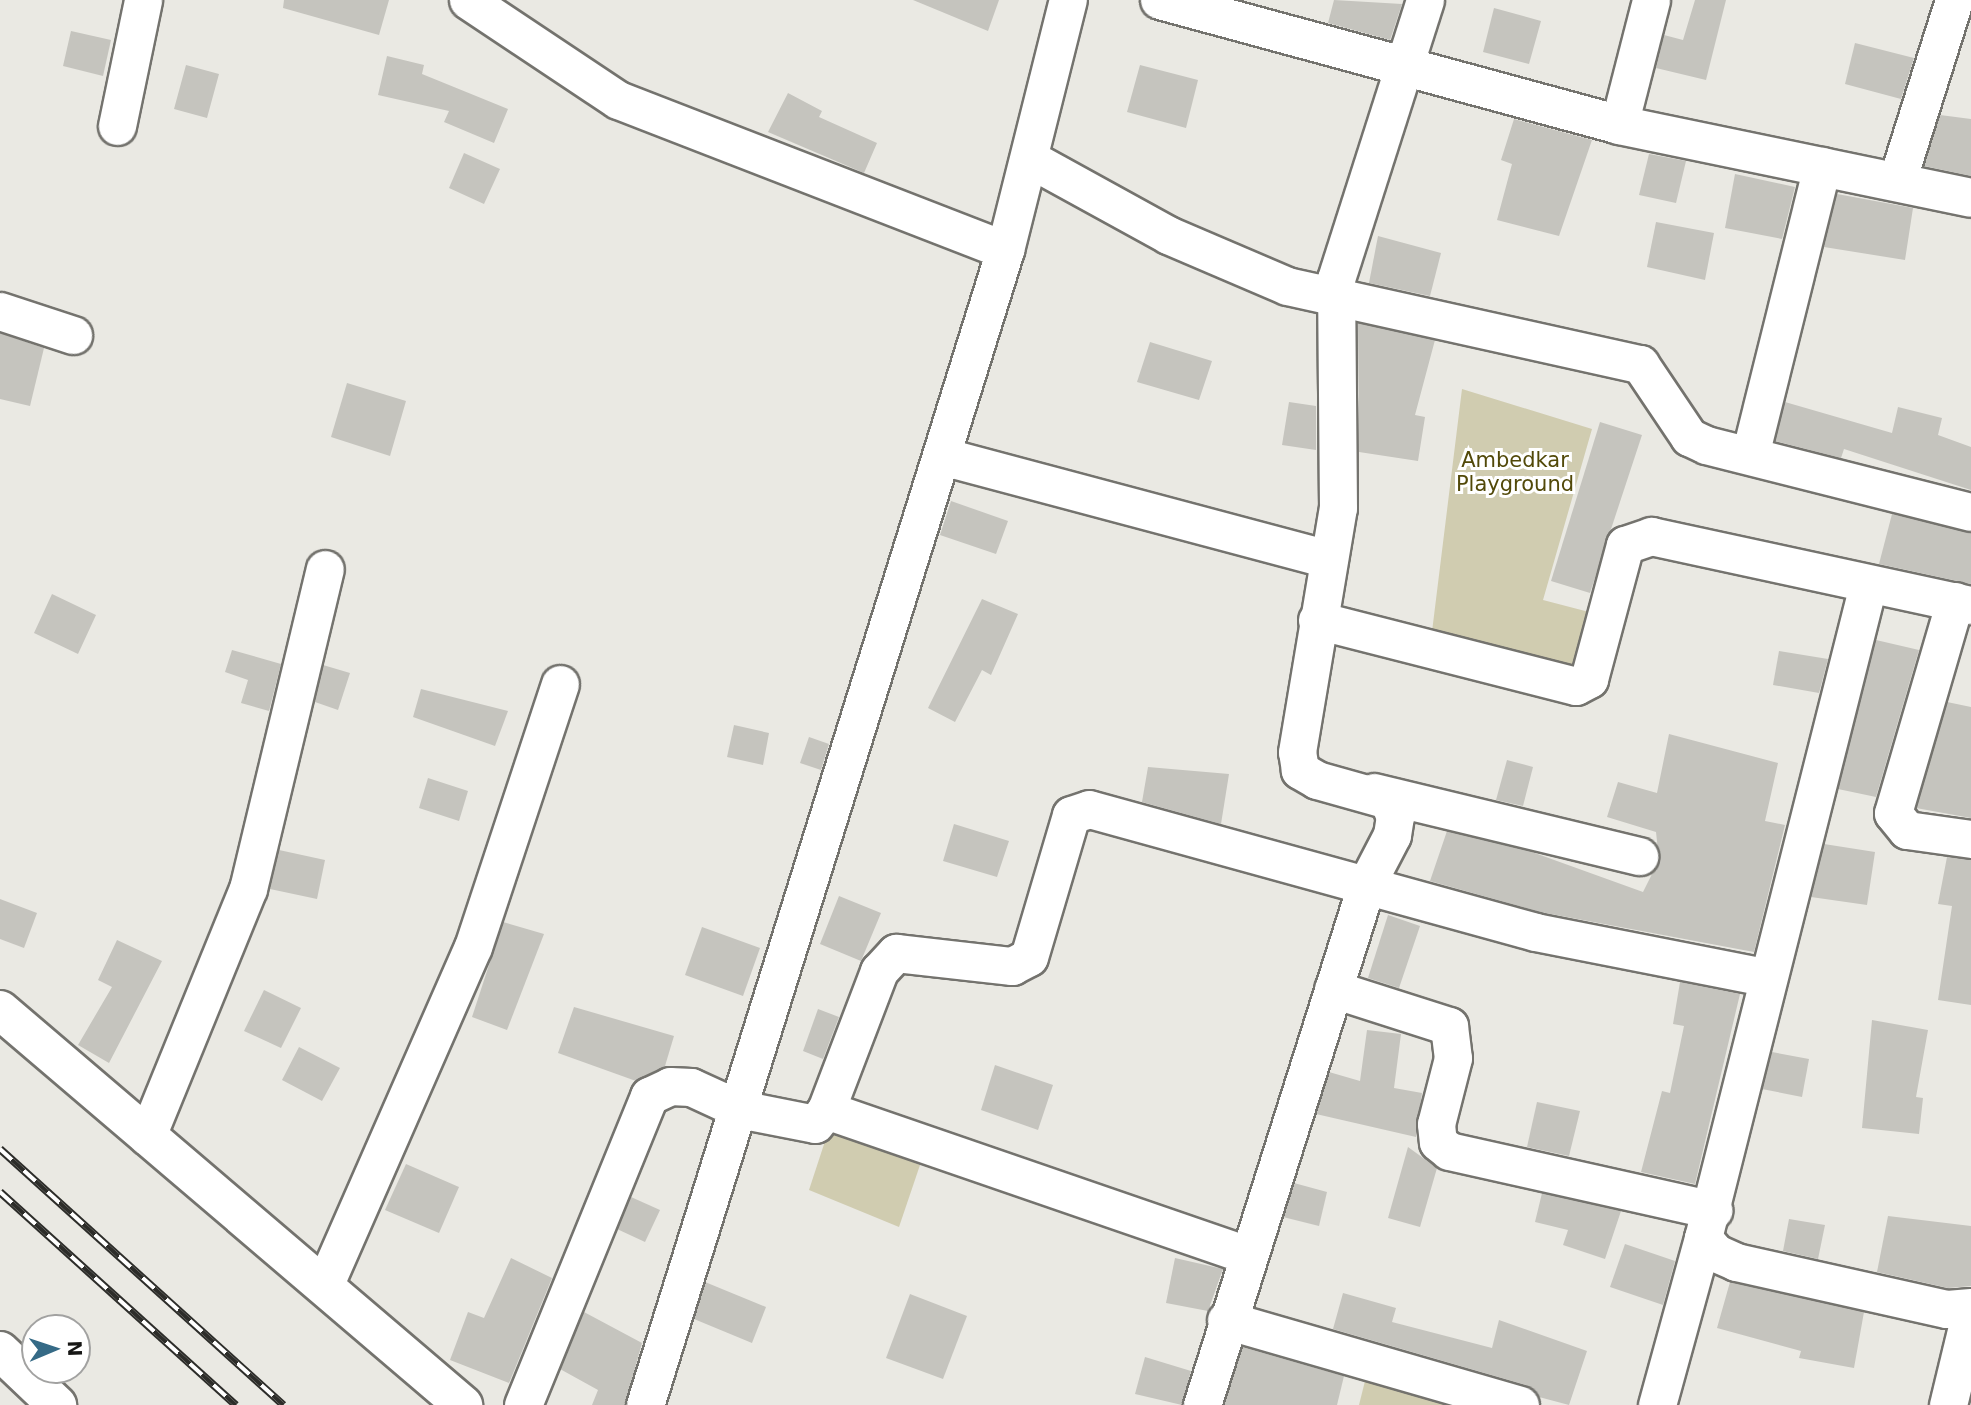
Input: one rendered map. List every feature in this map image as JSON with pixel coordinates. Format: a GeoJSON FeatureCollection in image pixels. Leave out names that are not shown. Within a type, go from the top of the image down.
{"type":"FeatureCollection","features":[{"type":"Feature","properties":{"kind":"street"},"geometry":{"type":"LineString","coordinates":[[117,126],[143,0]]}},
{"type":"Feature","properties":{"kind":"street"},"geometry":{"type":"LineString","coordinates":[[468,0],[618,100],[1005,250]]}},
{"type":"Feature","properties":{"kind":"street"},"geometry":{"type":"LineString","coordinates":[[645,1405],[945,457],[1030,159],[1068,0]]}},
{"type":"Feature","properties":{"kind":"street"},"geometry":{"type":"LineString","coordinates":[[1160,0],[1219,7],[1403,68],[1619,125],[1971,198]]}},
{"type":"Feature","properties":{"kind":"street"},"geometry":{"type":"LineString","coordinates":[[1425,0],[1345,237],[1336,298],[1340,479],[1329,559],[1299,716],[1300,770],[1374,792],[1639,856]]}},
{"type":"Feature","properties":{"kind":"street"},"geometry":{"type":"LineString","coordinates":[[1619,125],[1651,0]]}},
{"type":"Feature","properties":{"kind":"street"},"geometry":{"type":"LineString","coordinates":[[1897,181],[1954,0]]}},
{"type":"Feature","properties":{"kind":"street"},"geometry":{"type":"LineString","coordinates":[[1030,159],[1203,252],[1336,298],[1640,364],[1689,437],[1971,512]]}},
{"type":"Feature","properties":{"kind":"street"},"geometry":{"type":"LineString","coordinates":[[1750,455],[1822,166]]}},
{"type":"Feature","properties":{"kind":"street"},"geometry":{"type":"LineString","coordinates":[[0,311],[73,335]]}},
{"type":"Feature","properties":{"kind":"street"},"geometry":{"type":"LineString","coordinates":[[945,457],[1329,559]]}},
{"type":"Feature","properties":{"kind":"street"},"geometry":{"type":"LineString","coordinates":[[1317,621],[1576,686],[1589,679],[1619,562],[1625,545],[1637,536],[1963,603],[1893,813],[1907,830],[1971,839]]}},
{"type":"Feature","properties":{"kind":"street"},"geometry":{"type":"LineString","coordinates":[[147,1136],[248,889],[325,569]]}},
{"type":"Feature","properties":{"kind":"street"},"geometry":{"type":"LineString","coordinates":[[1657,1405],[1708,1224],[1765,978],[1868,585]]}},
{"type":"Feature","properties":{"kind":"street"},"geometry":{"type":"LineString","coordinates":[[324,1286],[473,947],[560,684]]}},
{"type":"Feature","properties":{"kind":"street"},"geometry":{"type":"LineString","coordinates":[[1202,1405],[1245,1254],[1367,883],[1395,817],[1388,800],[1374,792]]}},
{"type":"Feature","properties":{"kind":"street"},"geometry":{"type":"LineString","coordinates":[[523,1405],[639,1106],[670,1086],[691,1087],[739,1109],[815,1124],[826,1111],[879,971],[896,953],[1012,966],[1029,957],[1071,815],[1089,809],[1367,883],[1535,932],[1765,978]]}},
{"type":"Feature","properties":{"kind":"street"},"geometry":{"type":"LineString","coordinates":[[1333,989],[1449,1026],[1453,1058],[1436,1124],[1438,1142],[1449,1151],[1708,1224]]}},
{"type":"Feature","properties":{"kind":"street"},"geometry":{"type":"LineString","coordinates":[[0,1010],[463,1405]]}},
{"type":"Feature","properties":{"kind":"street"},"geometry":{"type":"LineString","coordinates":[[826,1111],[1245,1254]]}},
{"type":"Feature","properties":{"kind":"street"},"geometry":{"type":"LineString","coordinates":[[1708,1224],[1716,1253],[1736,1262],[1947,1308],[1971,1309],[1957,1397]]}},
{"type":"Feature","properties":{"kind":"street"},"geometry":{"type":"LineString","coordinates":[[1226,1320],[1520,1405]]}},
{"type":"Feature","properties":{"kind":"street"},"geometry":{"type":"LineString","coordinates":[[0,1351],[50,1402]]}},
{"type":"Feature","properties":{"kind":"green space","name":"Ambedkar Playground"},"geometry":{"type":"Polygon","coordinates":[[[1462,389],[1592,429],[1543,600],[1612,618],[1589,702],[1429,656],[1462,389]]]}},
{"type":"Feature","properties":{"kind":"green space"},"geometry":{"type":"Polygon","coordinates":[[[829,1129],[920,1165],[899,1227],[809,1190],[829,1129]]]}},
{"type":"Feature","properties":{"kind":"green space"},"geometry":{"type":"Polygon","coordinates":[[[1366,1377],[1477,1405],[1359,1405],[1366,1377]]]}},
{"type":"Feature","properties":{"kind":"building"},"geometry":{"type":"Polygon","coordinates":[[[284,0],[389,0],[379,35],[283,8],[284,0]]]}},
{"type":"Feature","properties":{"kind":"building"},"geometry":{"type":"Polygon","coordinates":[[[913,0],[999,0],[988,31],[913,0]]]}},
{"type":"Feature","properties":{"kind":"building"},"geometry":{"type":"Polygon","coordinates":[[[1334,0],[1402,4],[1390,40],[1328,23],[1334,0]]]}},
{"type":"Feature","properties":{"kind":"building"},"geometry":{"type":"Polygon","coordinates":[[[1695,0],[1726,0],[1706,80],[1656,68],[1664,35],[1683,40],[1695,0]]]}},
{"type":"Feature","properties":{"kind":"building"},"geometry":{"type":"Polygon","coordinates":[[[1494,8],[1541,21],[1529,64],[1483,52],[1494,8]]]}},
{"type":"Feature","properties":{"kind":"building"},"geometry":{"type":"Polygon","coordinates":[[[71,31],[111,40],[103,76],[63,66],[71,31]]]}},
{"type":"Feature","properties":{"kind":"building"},"geometry":{"type":"Polygon","coordinates":[[[1855,43],[1914,58],[1901,99],[1845,84],[1855,43]]]}},
{"type":"Feature","properties":{"kind":"building"},"geometry":{"type":"Polygon","coordinates":[[[387,56],[424,65],[422,74],[508,109],[494,143],[444,122],[449,111],[378,95],[387,56]]]}},
{"type":"Feature","properties":{"kind":"building"},"geometry":{"type":"Polygon","coordinates":[[[186,65],[219,74],[207,118],[174,109],[186,65]]]}},
{"type":"Feature","properties":{"kind":"building"},"geometry":{"type":"Polygon","coordinates":[[[1140,65],[1198,80],[1186,128],[1127,112],[1140,65]]]}},
{"type":"Feature","properties":{"kind":"building"},"geometry":{"type":"Polygon","coordinates":[[[788,93],[822,111],[819,117],[877,143],[864,173],[768,132],[788,93]]]}},
{"type":"Feature","properties":{"kind":"building"},"geometry":{"type":"Polygon","coordinates":[[[1940,115],[1971,119],[1971,176],[1924,166],[1940,115]]]}},
{"type":"Feature","properties":{"kind":"building"},"geometry":{"type":"Polygon","coordinates":[[[1514,119],[1592,140],[1559,236],[1497,220],[1512,164],[1501,160],[1514,119]]]}},
{"type":"Feature","properties":{"kind":"building"},"geometry":{"type":"Polygon","coordinates":[[[464,153],[500,169],[484,204],[449,188],[464,153]]]}},
{"type":"Feature","properties":{"kind":"building"},"geometry":{"type":"Polygon","coordinates":[[[1649,154],[1686,161],[1676,203],[1639,195],[1649,154]]]}},
{"type":"Feature","properties":{"kind":"building"},"geometry":{"type":"Polygon","coordinates":[[[1735,174],[1795,187],[1782,239],[1725,228],[1735,174]]]}},
{"type":"Feature","properties":{"kind":"building"},"geometry":{"type":"Polygon","coordinates":[[[1837,194],[1913,208],[1905,260],[1824,247],[1837,194]]]}},
{"type":"Feature","properties":{"kind":"building"},"geometry":{"type":"Polygon","coordinates":[[[1656,222],[1714,233],[1705,280],[1647,267],[1656,222]]]}},
{"type":"Feature","properties":{"kind":"building"},"geometry":{"type":"Polygon","coordinates":[[[1378,236],[1441,253],[1430,296],[1369,283],[1378,236]]]}},
{"type":"Feature","properties":{"kind":"building"},"geometry":{"type":"Polygon","coordinates":[[[1358,323],[1435,340],[1415,415],[1425,417],[1418,461],[1359,452],[1358,323]]]}},
{"type":"Feature","properties":{"kind":"building"},"geometry":{"type":"Polygon","coordinates":[[[0,333],[44,348],[30,406],[0,399],[0,333]]]}},
{"type":"Feature","properties":{"kind":"building"},"geometry":{"type":"Polygon","coordinates":[[[1150,342],[1212,361],[1199,400],[1137,382],[1150,342]]]}},
{"type":"Feature","properties":{"kind":"building"},"geometry":{"type":"Polygon","coordinates":[[[347,383],[406,401],[390,456],[331,437],[347,383]]]}},
{"type":"Feature","properties":{"kind":"building"},"geometry":{"type":"Polygon","coordinates":[[[1289,402],[1316,406],[1316,450],[1282,445],[1289,402]]]}},
{"type":"Feature","properties":{"kind":"building"},"geometry":{"type":"Polygon","coordinates":[[[1785,402],[1892,433],[1898,407],[1942,418],[1938,435],[1971,447],[1971,490],[1844,449],[1841,458],[1775,441],[1785,402]]]}},
{"type":"Feature","properties":{"kind":"building"},"geometry":{"type":"Polygon","coordinates":[[[1600,422],[1642,435],[1590,593],[1551,581],[1600,422]]]}},
{"type":"Feature","properties":{"kind":"building"},"geometry":{"type":"Polygon","coordinates":[[[951,501],[1008,521],[996,554],[940,535],[951,501]]]}},
{"type":"Feature","properties":{"kind":"building"},"geometry":{"type":"Polygon","coordinates":[[[1892,514],[1971,532],[1971,584],[1879,564],[1892,514]]]}},
{"type":"Feature","properties":{"kind":"building"},"geometry":{"type":"Polygon","coordinates":[[[52,594],[96,615],[78,654],[34,633],[52,594]]]}},
{"type":"Feature","properties":{"kind":"building"},"geometry":{"type":"Polygon","coordinates":[[[982,599],[1018,614],[991,675],[982,670],[955,722],[928,708],[982,599]]]}},
{"type":"Feature","properties":{"kind":"building"},"geometry":{"type":"Polygon","coordinates":[[[1876,640],[1919,650],[1876,797],[1838,789],[1876,640]]]}},
{"type":"Feature","properties":{"kind":"building"},"geometry":{"type":"Polygon","coordinates":[[[232,650],[281,664],[269,711],[241,703],[248,680],[225,672],[232,650]]]}},
{"type":"Feature","properties":{"kind":"building"},"geometry":{"type":"Polygon","coordinates":[[[1779,651],[1828,659],[1819,693],[1773,685],[1779,651]]]}},
{"type":"Feature","properties":{"kind":"building"},"geometry":{"type":"Polygon","coordinates":[[[323,665],[350,673],[338,710],[315,702],[323,665]]]}},
{"type":"Feature","properties":{"kind":"building"},"geometry":{"type":"Polygon","coordinates":[[[421,689],[508,711],[495,746],[413,717],[421,689]]]}},
{"type":"Feature","properties":{"kind":"building"},"geometry":{"type":"Polygon","coordinates":[[[1947,702],[1971,707],[1971,818],[1916,808],[1947,702]]]}},
{"type":"Feature","properties":{"kind":"building"},"geometry":{"type":"Polygon","coordinates":[[[734,725],[769,733],[763,765],[727,757],[734,725]]]}},
{"type":"Feature","properties":{"kind":"building"},"geometry":{"type":"Polygon","coordinates":[[[1669,734],[1778,763],[1765,821],[1785,825],[1754,952],[1540,912],[1430,881],[1447,831],[1532,852],[1643,892],[1659,860],[1656,832],[1607,817],[1618,782],[1657,793],[1669,734]]]}},
{"type":"Feature","properties":{"kind":"building"},"geometry":{"type":"Polygon","coordinates":[[[809,737],[829,744],[821,770],[800,763],[809,737]]]}},
{"type":"Feature","properties":{"kind":"building"},"geometry":{"type":"Polygon","coordinates":[[[1507,760],[1533,767],[1523,806],[1496,800],[1507,760]]]}},
{"type":"Feature","properties":{"kind":"building"},"geometry":{"type":"Polygon","coordinates":[[[1148,767],[1229,774],[1221,824],[1142,802],[1148,767]]]}},
{"type":"Feature","properties":{"kind":"building"},"geometry":{"type":"Polygon","coordinates":[[[428,778],[468,791],[459,821],[419,808],[428,778]]]}},
{"type":"Feature","properties":{"kind":"building"},"geometry":{"type":"Polygon","coordinates":[[[954,824],[1009,841],[997,877],[943,861],[954,824]]]}},
{"type":"Feature","properties":{"kind":"building"},"geometry":{"type":"Polygon","coordinates":[[[1824,844],[1875,852],[1867,905],[1811,897],[1824,844]]]}},
{"type":"Feature","properties":{"kind":"building"},"geometry":{"type":"Polygon","coordinates":[[[279,850],[325,860],[317,899],[270,889],[279,850]]]}},
{"type":"Feature","properties":{"kind":"building"},"geometry":{"type":"Polygon","coordinates":[[[1947,857],[1971,860],[1971,1005],[1938,1000],[1952,906],[1938,904],[1947,857]]]}},
{"type":"Feature","properties":{"kind":"building"},"geometry":{"type":"Polygon","coordinates":[[[839,896],[881,913],[861,961],[820,944],[839,896]]]}},
{"type":"Feature","properties":{"kind":"building"},"geometry":{"type":"Polygon","coordinates":[[[0,899],[37,913],[24,948],[0,939],[0,899]]]}},
{"type":"Feature","properties":{"kind":"building"},"geometry":{"type":"Polygon","coordinates":[[[1388,915],[1420,926],[1399,988],[1368,978],[1388,915]]]}},
{"type":"Feature","properties":{"kind":"building"},"geometry":{"type":"Polygon","coordinates":[[[503,922],[544,934],[507,1030],[472,1017],[503,922]]]}},
{"type":"Feature","properties":{"kind":"building"},"geometry":{"type":"Polygon","coordinates":[[[702,927],[760,948],[743,996],[685,975],[702,927]]]}},
{"type":"Feature","properties":{"kind":"building"},"geometry":{"type":"Polygon","coordinates":[[[117,940],[162,961],[109,1063],[78,1045],[112,987],[98,980],[117,940]]]}},
{"type":"Feature","properties":{"kind":"building"},"geometry":{"type":"Polygon","coordinates":[[[1680,982],[1740,994],[1695,1184],[1641,1172],[1662,1091],[1670,1093],[1684,1026],[1673,1024],[1680,982]]]}},
{"type":"Feature","properties":{"kind":"building"},"geometry":{"type":"Polygon","coordinates":[[[264,990],[301,1008],[281,1048],[244,1031],[264,990]]]}},
{"type":"Feature","properties":{"kind":"building"},"geometry":{"type":"Polygon","coordinates":[[[574,1007],[674,1036],[665,1066],[636,1081],[558,1053],[574,1007]]]}},
{"type":"Feature","properties":{"kind":"building"},"geometry":{"type":"Polygon","coordinates":[[[818,1009],[839,1017],[823,1059],[803,1051],[818,1009]]]}},
{"type":"Feature","properties":{"kind":"building"},"geometry":{"type":"Polygon","coordinates":[[[1872,1020],[1928,1030],[1916,1097],[1923,1098],[1919,1134],[1862,1128],[1872,1020]]]}},
{"type":"Feature","properties":{"kind":"building"},"geometry":{"type":"Polygon","coordinates":[[[1367,1030],[1401,1034],[1394,1088],[1422,1093],[1416,1137],[1316,1114],[1329,1072],[1360,1081],[1367,1030]]]}},
{"type":"Feature","properties":{"kind":"building"},"geometry":{"type":"Polygon","coordinates":[[[299,1047],[340,1068],[322,1101],[282,1080],[299,1047]]]}},
{"type":"Feature","properties":{"kind":"building"},"geometry":{"type":"Polygon","coordinates":[[[1772,1052],[1809,1059],[1802,1097],[1762,1089],[1772,1052]]]}},
{"type":"Feature","properties":{"kind":"building"},"geometry":{"type":"Polygon","coordinates":[[[995,1065],[1053,1085],[1038,1130],[981,1110],[995,1065]]]}},
{"type":"Feature","properties":{"kind":"building"},"geometry":{"type":"Polygon","coordinates":[[[1537,1102],[1580,1111],[1569,1156],[1527,1147],[1537,1102]]]}},
{"type":"Feature","properties":{"kind":"building"},"geometry":{"type":"Polygon","coordinates":[[[1408,1147],[1437,1168],[1420,1227],[1388,1218],[1408,1147]]]}},
{"type":"Feature","properties":{"kind":"building"},"geometry":{"type":"Polygon","coordinates":[[[406,1164],[459,1187],[439,1233],[385,1210],[406,1164]]]}},
{"type":"Feature","properties":{"kind":"building"},"geometry":{"type":"Polygon","coordinates":[[[1294,1183],[1327,1192],[1319,1226],[1283,1217],[1294,1183]]]}},
{"type":"Feature","properties":{"kind":"building"},"geometry":{"type":"Polygon","coordinates":[[[1542,1193],[1621,1211],[1605,1259],[1563,1245],[1568,1230],[1535,1222],[1542,1193]]]}},
{"type":"Feature","properties":{"kind":"building"},"geometry":{"type":"Polygon","coordinates":[[[631,1197],[660,1210],[645,1242],[617,1229],[631,1197]]]}},
{"type":"Feature","properties":{"kind":"building"},"geometry":{"type":"Polygon","coordinates":[[[1888,1216],[1971,1226],[1971,1286],[1948,1288],[1877,1272],[1888,1216]]]}},
{"type":"Feature","properties":{"kind":"building"},"geometry":{"type":"Polygon","coordinates":[[[1789,1219],[1825,1225],[1818,1259],[1783,1251],[1789,1219]]]}},
{"type":"Feature","properties":{"kind":"building"},"geometry":{"type":"Polygon","coordinates":[[[1625,1244],[1675,1261],[1663,1305],[1610,1287],[1625,1244]]]}},
{"type":"Feature","properties":{"kind":"building"},"geometry":{"type":"Polygon","coordinates":[[[511,1258],[552,1278],[509,1383],[450,1360],[468,1312],[484,1318],[511,1258]]]}},
{"type":"Feature","properties":{"kind":"building"},"geometry":{"type":"Polygon","coordinates":[[[1175,1258],[1223,1269],[1208,1311],[1166,1303],[1175,1258]]]}},
{"type":"Feature","properties":{"kind":"building"},"geometry":{"type":"Polygon","coordinates":[[[705,1282],[766,1307],[752,1343],[694,1319],[705,1282]]]}},
{"type":"Feature","properties":{"kind":"building"},"geometry":{"type":"Polygon","coordinates":[[[1730,1282],[1864,1312],[1854,1368],[1799,1358],[1801,1351],[1717,1328],[1730,1282]]]}},
{"type":"Feature","properties":{"kind":"building"},"geometry":{"type":"Polygon","coordinates":[[[1343,1293],[1396,1308],[1392,1322],[1492,1348],[1499,1320],[1587,1351],[1569,1405],[1539,1397],[1526,1385],[1333,1329],[1343,1293]]]}},
{"type":"Feature","properties":{"kind":"building"},"geometry":{"type":"Polygon","coordinates":[[[910,1294],[967,1316],[943,1379],[886,1358],[910,1294]]]}},
{"type":"Feature","properties":{"kind":"building"},"geometry":{"type":"Polygon","coordinates":[[[584,1312],[642,1343],[625,1405],[592,1405],[598,1390],[560,1369],[584,1312]]]}},
{"type":"Feature","properties":{"kind":"building"},"geometry":{"type":"Polygon","coordinates":[[[1242,1347],[1344,1376],[1337,1405],[1224,1405],[1242,1347]]]}},
{"type":"Feature","properties":{"kind":"building"},"geometry":{"type":"Polygon","coordinates":[[[1145,1357],[1191,1371],[1182,1405],[1135,1394],[1145,1357]]]}},
{"type":"Feature","properties":{"kind":"railway"},"geometry":{"type":"LineString","coordinates":[[0,1149],[283,1405]]}},
{"type":"Feature","properties":{"kind":"railway"},"geometry":{"type":"LineString","coordinates":[[0,1192],[236,1405]]}}]}
